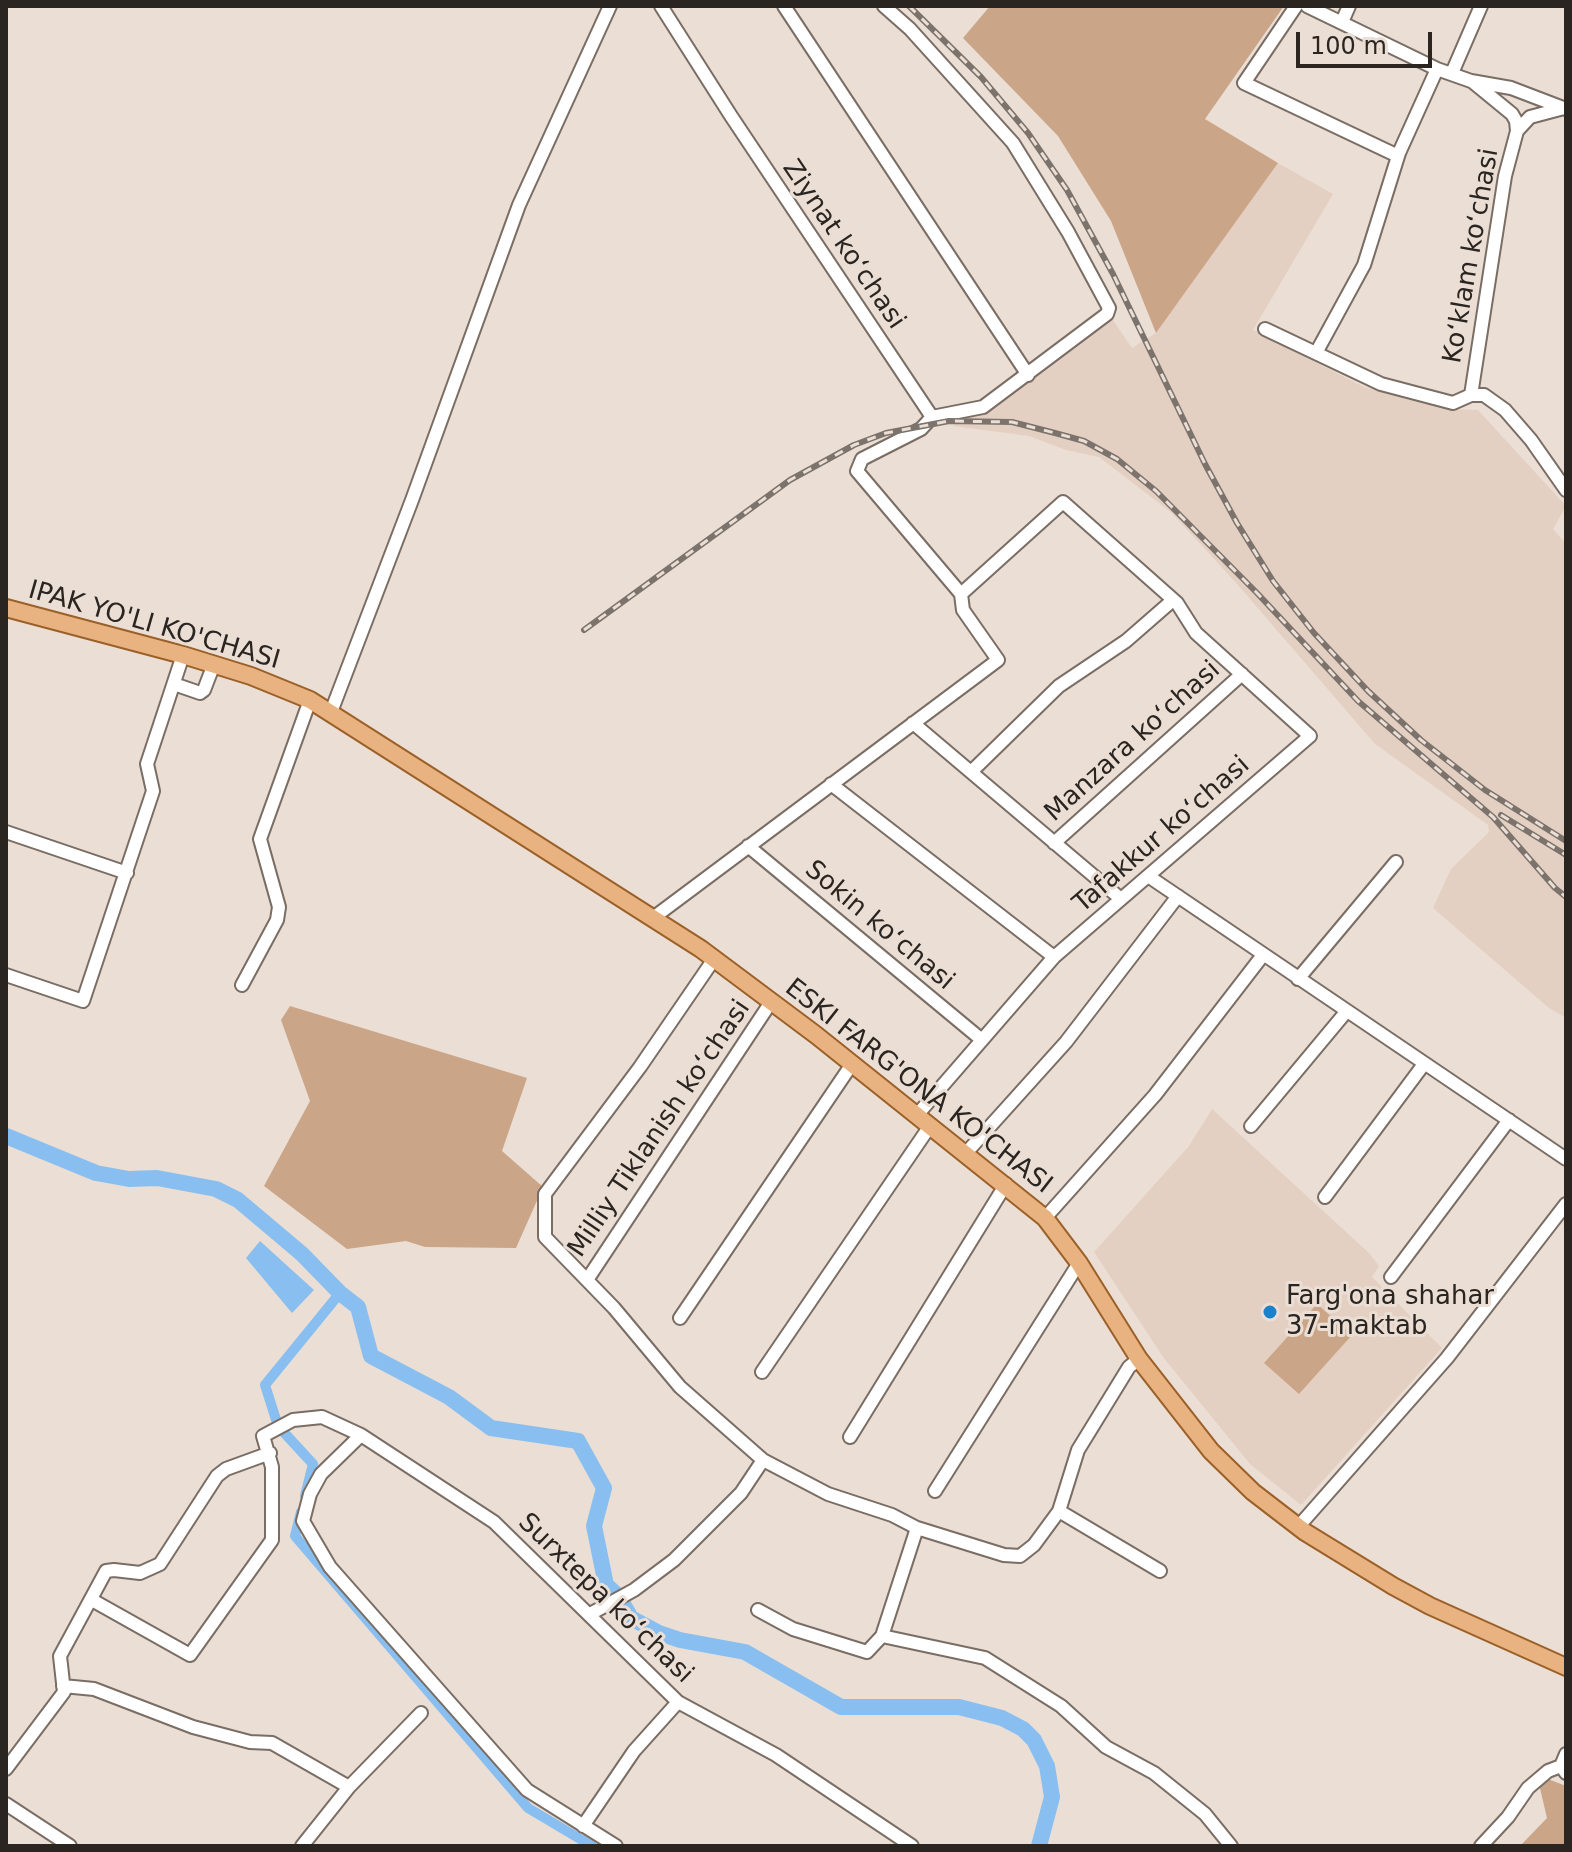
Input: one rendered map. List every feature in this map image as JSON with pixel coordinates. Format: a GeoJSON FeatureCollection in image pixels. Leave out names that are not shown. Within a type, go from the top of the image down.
{"type":"FeatureCollection","features":[{"type":"Feature","properties":{"kind":"main road","name":"IPAK YO'LI KO'CHASI"},"geometry":{"type":"LineString","coordinates":[[6,608],[214,664],[280,686],[331,712]]}},
{"type":"Feature","properties":{"kind":"main road","name":"ESKI FARG'ONA KO'CHASI"},"geometry":{"type":"LineString","coordinates":[[331,712],[714,959],[1006,1184],[1045,1218],[1079,1263],[1139,1359],[1211,1451],[1298,1527],[1430,1606],[1566,1667]]}},
{"type":"Feature","properties":{"kind":"street"},"geometry":{"type":"LineString","coordinates":[[331,712],[418,485],[519,205],[610,6]]}},
{"type":"Feature","properties":{"kind":"street","name":"Ziynat koʻchasi"},"geometry":{"type":"LineString","coordinates":[[661,6],[932,417]]}},
{"type":"Feature","properties":{"kind":"street"},"geometry":{"type":"LineString","coordinates":[[784,6],[1028,375]]}},
{"type":"Feature","properties":{"kind":"street"},"geometry":{"type":"LineString","coordinates":[[653,918],[998,660],[963,610],[961,594],[857,471],[862,459],[921,429],[932,417],[978,410],[1107,314],[1108,306],[1068,232],[1013,143],[910,29],[884,6]]}},
{"type":"Feature","properties":{"kind":"street"},"geometry":{"type":"LineString","coordinates":[[1296,6],[1244,83],[1398,156]]}},
{"type":"Feature","properties":{"kind":"street"},"geometry":{"type":"LineString","coordinates":[[1307,6],[1437,69],[1471,81],[1511,88],[1565,109]]}},
{"type":"Feature","properties":{"kind":"street"},"geometry":{"type":"LineString","coordinates":[[1342,22],[1349,6]]}},
{"type":"Feature","properties":{"kind":"street"},"geometry":{"type":"LineString","coordinates":[[1452,73],[1481,6]]}},
{"type":"Feature","properties":{"kind":"street"},"geometry":{"type":"LineString","coordinates":[[1316,353],[1364,265],[1398,156],[1437,69]]}},
{"type":"Feature","properties":{"kind":"street"},"geometry":{"type":"LineString","coordinates":[[1471,81],[1512,114],[1517,131]]}},
{"type":"Feature","properties":{"kind":"street","name":"Koʻklam koʻchasi"},"geometry":{"type":"LineString","coordinates":[[1471,395],[1505,176],[1517,131],[1530,117],[1565,109]]}},
{"type":"Feature","properties":{"kind":"street"},"geometry":{"type":"LineString","coordinates":[[1265,329],[1381,384],[1453,403],[1471,395],[1484,395],[1505,410],[1531,440],[1566,490]]}},
{"type":"Feature","properties":{"kind":"street"},"geometry":{"type":"LineString","coordinates":[[961,594],[1063,502],[1173,600],[1126,641],[1059,686],[971,772]]}},
{"type":"Feature","properties":{"kind":"street","name":"Tafakkur koʻchasi"},"geometry":{"type":"LineString","coordinates":[[917,1115],[1054,957],[1310,736],[1196,633],[1173,600]]}},
{"type":"Feature","properties":{"kind":"street"},"geometry":{"type":"LineString","coordinates":[[6,975],[83,1001],[153,791],[147,764],[183,655]]}},
{"type":"Feature","properties":{"kind":"street"},"geometry":{"type":"LineString","coordinates":[[174,684],[200,693],[214,664]]}},
{"type":"Feature","properties":{"kind":"street","name":"Manzara koʻchasi"},"geometry":{"type":"LineString","coordinates":[[1054,843],[1242,674]]}},
{"type":"Feature","properties":{"kind":"street"},"geometry":{"type":"LineString","coordinates":[[242,985],[277,920],[279,907],[260,839],[310,700]]}},
{"type":"Feature","properties":{"kind":"street"},"geometry":{"type":"LineString","coordinates":[[913,723],[1121,899]]}},
{"type":"Feature","properties":{"kind":"street"},"geometry":{"type":"LineString","coordinates":[[831,784],[1054,957]]}},
{"type":"Feature","properties":{"kind":"street"},"geometry":{"type":"LineString","coordinates":[[6,832],[127,873]]}},
{"type":"Feature","properties":{"kind":"street","name":"Sokin koʻchasi"},"geometry":{"type":"LineString","coordinates":[[748,846],[982,1040]]}},
{"type":"Feature","properties":{"kind":"street"},"geometry":{"type":"LineString","coordinates":[[1298,979],[1396,862]]}},
{"type":"Feature","properties":{"kind":"street"},"geometry":{"type":"LineString","coordinates":[[1148,876],[1566,1159]]}},
{"type":"Feature","properties":{"kind":"street"},"geometry":{"type":"LineString","coordinates":[[966,1153],[1066,1042],[1178,896]]}},
{"type":"Feature","properties":{"kind":"street"},"geometry":{"type":"LineString","coordinates":[[1045,1218],[1155,1095],[1263,955]]}},
{"type":"Feature","properties":{"kind":"street"},"geometry":{"type":"LineString","coordinates":[[714,959],[640,1067],[545,1194],[545,1237],[587,1280],[680,1387],[763,1460],[828,1494],[892,1515],[917,1528],[1004,1555],[1020,1556],[1034,1545],[1059,1511],[1078,1450],[1129,1367],[1139,1359]]}},
{"type":"Feature","properties":{"kind":"street","name":"Milliy Tiklanish koʻchasi"},"geometry":{"type":"LineString","coordinates":[[587,1280],[771,1002]]}},
{"type":"Feature","properties":{"kind":"street"},"geometry":{"type":"LineString","coordinates":[[1251,1126],[1346,1012]]}},
{"type":"Feature","properties":{"kind":"street"},"geometry":{"type":"LineString","coordinates":[[680,1318],[852,1064]]}},
{"type":"Feature","properties":{"kind":"street"},"geometry":{"type":"LineString","coordinates":[[1325,1197],[1424,1064]]}},
{"type":"Feature","properties":{"kind":"street"},"geometry":{"type":"LineString","coordinates":[[1391,1277],[1509,1120]]}},
{"type":"Feature","properties":{"kind":"street"},"geometry":{"type":"LineString","coordinates":[[762,1372],[930,1126]]}},
{"type":"Feature","properties":{"kind":"street"},"geometry":{"type":"LineString","coordinates":[[850,1437],[1006,1184]]}},
{"type":"Feature","properties":{"kind":"street"},"geometry":{"type":"LineString","coordinates":[[1298,1527],[1447,1358],[1566,1204]]}},
{"type":"Feature","properties":{"kind":"street"},"geometry":{"type":"LineString","coordinates":[[935,1491],[1079,1263]]}},
{"type":"Feature","properties":{"kind":"street","name":"Surxtepa koʻchasi"},"geometry":{"type":"LineString","coordinates":[[270,1453],[268,1433],[288,1422],[322,1417],[361,1435],[494,1522],[678,1702],[776,1755],[912,1846]]}},
{"type":"Feature","properties":{"kind":"street"},"geometry":{"type":"LineString","coordinates":[[361,1435],[321,1474],[310,1494],[303,1521],[330,1567],[527,1790],[616,1846]]}},
{"type":"Feature","properties":{"kind":"street"},"geometry":{"type":"LineString","coordinates":[[6,1769],[64,1692],[60,1656],[106,1571],[140,1573],[160,1564],[217,1476],[226,1469],[270,1453],[272,1540],[190,1655],[92,1600]]}},
{"type":"Feature","properties":{"kind":"street"},"geometry":{"type":"LineString","coordinates":[[590,1614],[656,1574],[741,1493],[763,1460]]}},
{"type":"Feature","properties":{"kind":"street"},"geometry":{"type":"LineString","coordinates":[[1059,1511],[1160,1571]]}},
{"type":"Feature","properties":{"kind":"street"},"geometry":{"type":"LineString","coordinates":[[758,1610],[793,1629],[867,1652],[882,1636],[917,1528]]}},
{"type":"Feature","properties":{"kind":"street"},"geometry":{"type":"LineString","coordinates":[[882,1636],[985,1658],[1061,1706],[1106,1747],[1154,1773],[1205,1814],[1231,1846]]}},
{"type":"Feature","properties":{"kind":"street"},"geometry":{"type":"LineString","coordinates":[[63,1686],[94,1689],[193,1727],[250,1742],[272,1743],[349,1787]]}},
{"type":"Feature","properties":{"kind":"street"},"geometry":{"type":"LineString","coordinates":[[583,1826],[634,1751],[678,1702]]}},
{"type":"Feature","properties":{"kind":"street"},"geometry":{"type":"LineString","coordinates":[[301,1846],[349,1787],[421,1713]]}},
{"type":"Feature","properties":{"kind":"street"},"geometry":{"type":"LineString","coordinates":[[1487,1844],[1528,1788],[1548,1771],[1564,1764]]}},
{"type":"Feature","properties":{"kind":"street"},"geometry":{"type":"LineString","coordinates":[[6,1804],[70,1846]]}},
{"type":"Feature","properties":{"kind":"shaded area"},"geometry":{"type":"Polygon","coordinates":[[[990,6],[1284,6],[1205,119],[1278,163],[1156,333],[1111,221],[1058,136],[963,38],[990,6]]]}},
{"type":"Feature","properties":{"kind":"shaded area"},"geometry":{"type":"Polygon","coordinates":[[[1278,163],[1333,194],[1253,330],[1364,387],[1449,409],[1478,410],[1566,506],[1553,529],[1566,544],[1566,1018],[1549,1008],[1433,908],[1451,869],[1489,832],[1488,825],[1375,744],[1172,513],[1099,457],[1066,450],[1029,436],[953,426],[1106,310],[1132,348],[1156,333],[1278,163]]]}},
{"type":"Feature","properties":{"kind":"shaded area"},"geometry":{"type":"Polygon","coordinates":[[[290,1006],[527,1078],[502,1151],[543,1187],[516,1248],[425,1247],[406,1241],[347,1249],[264,1186],[310,1101],[281,1020],[290,1006]]]}},
{"type":"Feature","properties":{"kind":"shaded area","name":"Farg'ona shahar 37-maktab"},"geometry":{"type":"Polygon","coordinates":[[[1212,1109],[1369,1253],[1379,1266],[1372,1277],[1442,1348],[1301,1505],[1250,1464],[1163,1357],[1094,1252],[1189,1146],[1212,1109]]]}},
{"type":"Feature","properties":{"kind":"shaded area"},"geometry":{"type":"Polygon","coordinates":[[[1317,1304],[1352,1335],[1299,1394],[1264,1363],[1317,1304]]]}},
{"type":"Feature","properties":{"kind":"shaded area"},"geometry":{"type":"Polygon","coordinates":[[[1548,1779],[1566,1786],[1566,1846],[1520,1846],[1547,1818],[1539,1784],[1548,1779]]]}},
{"type":"Feature","properties":{"kind":"water"},"geometry":{"type":"Polygon","coordinates":[[[260,1241],[314,1290],[292,1313],[246,1258],[260,1241]]]}},
{"type":"Feature","properties":{"kind":"waterway"},"geometry":{"type":"LineString","coordinates":[[6,1136],[96,1173],[129,1179],[157,1178],[216,1189],[238,1200],[358,1307],[371,1356],[449,1397],[491,1428],[578,1441],[604,1488],[594,1526],[606,1585],[619,1597],[631,1618],[680,1640],[745,1652],[841,1707],[959,1707],[1002,1718],[1023,1729],[1034,1740],[1047,1766],[1052,1797],[1039,1846]]}},
{"type":"Feature","properties":{"kind":"waterway"},"geometry":{"type":"LineString","coordinates":[[305,1496],[313,1464],[278,1426],[265,1385],[340,1293]]}},
{"type":"Feature","properties":{"kind":"waterway"},"geometry":{"type":"LineString","coordinates":[[301,1512],[295,1536],[528,1808],[592,1846]]}},
{"type":"Feature","properties":{"kind":"railway"},"geometry":{"type":"LineString","coordinates":[[909,6],[981,77],[1028,133],[1067,190],[1113,274],[1205,464],[1273,581],[1314,633],[1368,691],[1421,740],[1485,790],[1566,841]]}},
{"type":"Feature","properties":{"kind":"railway"},"geometry":{"type":"LineString","coordinates":[[584,630],[790,480],[854,445],[886,433],[949,421],[1012,422],[1055,433],[1084,441],[1117,459],[1156,491],[1358,701],[1493,817],[1566,897]]}},
{"type":"Feature","properties":{"kind":"railway"},"geometry":{"type":"LineString","coordinates":[[1501,815],[1566,855]]}},
{"type":"Feature","properties":{"kind":"place","name":"Farg'ona shahar 37-maktab"},"geometry":{"type":"Point","coordinates":[1270,1312]}}]}
